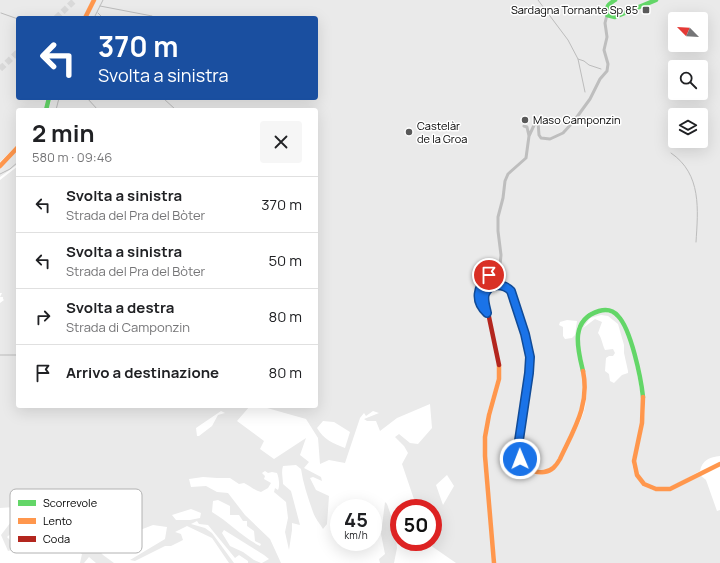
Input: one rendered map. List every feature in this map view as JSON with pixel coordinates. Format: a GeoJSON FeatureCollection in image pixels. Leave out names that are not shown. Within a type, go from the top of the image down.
{"type":"FeatureCollection","features":[{"type":"Feature","properties":{"kind":"main road"},"geometry":{"type":"LineString","coordinates":[[86,16],[94,0]]}},
{"type":"Feature","properties":{"kind":"main road"},"geometry":{"type":"LineString","coordinates":[[615,0],[608,4],[606,8],[607,15],[615,17],[656,0]]}},
{"type":"Feature","properties":{"kind":"main road"},"geometry":{"type":"LineString","coordinates":[[0,166],[16,150]]}},
{"type":"Feature","properties":{"kind":"main road"},"geometry":{"type":"LineString","coordinates":[[494,563],[485,456],[489,415],[499,380],[500,368],[485,298],[485,294],[491,287],[496,285],[507,286],[511,291],[525,334],[530,357],[518,447],[522,463],[531,471],[544,473],[549,471],[558,463],[580,417],[585,400],[585,385],[577,333],[582,321],[586,317],[594,312],[603,311],[613,313],[621,319],[627,332],[640,377],[643,411],[634,461],[634,467],[639,479],[646,486],[651,488],[663,490],[670,489],[720,464]]}},
{"type":"Feature","properties":{"kind":"street"},"geometry":{"type":"LineString","coordinates":[[487,313],[479,302],[479,286],[500,265],[501,255],[498,217],[508,174],[526,158],[529,136],[536,121],[538,122],[540,136],[543,139],[550,139],[563,133],[590,99],[596,85],[608,71],[608,64],[604,50],[608,37],[604,23],[607,15]]}},
{"type":"Feature","properties":{"kind":"street"},"geometry":{"type":"LineString","coordinates":[[524,126],[527,127],[529,136]]}},
{"type":"Feature","properties":{"kind":"shaded area"},"geometry":{"type":"Polygon","coordinates":[[[0,0],[92,0],[84,16],[16,16],[16,100],[47,100],[45,108],[16,108],[16,146],[0,162],[0,0]]]}},
{"type":"Feature","properties":{"kind":"shaded area"},"geometry":{"type":"Polygon","coordinates":[[[96,0],[720,0],[720,456],[707,460],[701,467],[700,471],[669,487],[656,488],[646,483],[641,478],[635,461],[645,410],[643,389],[637,360],[629,332],[619,315],[609,310],[600,310],[593,311],[586,315],[578,325],[577,329],[576,341],[583,388],[582,406],[579,415],[564,448],[553,465],[549,469],[539,472],[529,468],[523,461],[520,447],[529,392],[531,351],[524,321],[516,299],[514,301],[525,336],[528,358],[527,391],[517,447],[519,459],[524,468],[533,474],[538,475],[549,473],[556,468],[578,426],[585,406],[586,382],[579,343],[581,327],[584,321],[592,314],[604,312],[613,314],[618,317],[627,334],[640,390],[642,410],[632,461],[635,474],[648,488],[661,491],[676,488],[700,475],[706,480],[717,511],[720,510],[720,563],[496,563],[486,456],[490,415],[500,380],[501,368],[490,319],[487,317],[498,368],[497,379],[487,414],[483,456],[493,563],[456,563],[439,551],[442,551],[442,502],[443,505],[454,486],[447,475],[436,485],[441,499],[414,499],[402,464],[408,453],[404,446],[395,437],[399,434],[410,443],[418,444],[432,428],[430,404],[397,418],[380,431],[376,421],[367,421],[364,419],[379,413],[373,411],[366,416],[364,413],[360,418],[345,463],[329,460],[320,464],[318,438],[306,419],[267,408],[318,408],[318,108],[49,108],[51,100],[318,100],[318,16],[88,16],[96,0]],[[601,315],[590,318],[583,328],[595,319],[602,322],[598,333],[604,348],[605,350],[613,349],[615,353],[613,356],[606,358],[605,371],[609,374],[610,381],[614,383],[622,375],[628,373],[624,345],[618,324],[608,316],[601,315]],[[567,320],[560,322],[559,325],[563,327],[563,336],[565,339],[572,338],[575,335],[577,321],[567,320]],[[323,421],[317,428],[329,441],[345,448],[350,432],[334,422],[323,421]]]}},
{"type":"Feature","properties":{"kind":"shaded area"},"geometry":{"type":"Polygon","coordinates":[[[16,152],[16,165],[0,177],[0,168],[16,152]]]}},
{"type":"Feature","properties":{"kind":"shaded area"},"geometry":{"type":"Polygon","coordinates":[[[16,168],[16,408],[248,408],[237,421],[264,441],[260,449],[274,459],[306,438],[300,455],[309,462],[304,468],[321,477],[322,481],[313,477],[310,478],[316,490],[329,496],[327,524],[323,529],[316,519],[304,485],[301,469],[296,465],[283,466],[282,470],[283,484],[291,491],[300,525],[292,523],[289,550],[285,532],[288,518],[286,502],[274,492],[275,488],[278,490],[279,486],[277,473],[268,473],[265,471],[262,473],[265,476],[264,479],[271,483],[268,488],[261,492],[244,483],[239,484],[230,478],[203,477],[189,479],[191,487],[206,486],[217,492],[228,493],[245,515],[270,539],[281,563],[262,563],[269,559],[224,530],[222,533],[230,546],[261,563],[248,563],[248,561],[239,555],[235,558],[208,525],[199,524],[197,521],[191,524],[205,528],[212,533],[234,563],[229,563],[212,538],[187,526],[175,532],[181,534],[183,540],[171,546],[165,546],[135,561],[130,560],[165,539],[167,527],[153,525],[142,529],[142,489],[10,489],[10,507],[0,508],[0,303],[4,300],[3,297],[0,297],[2,293],[0,293],[0,180],[16,168]],[[221,411],[196,428],[197,436],[212,426],[218,415],[225,413],[221,411]],[[218,500],[213,501],[212,512],[260,546],[261,544],[255,541],[254,531],[247,526],[247,521],[243,521],[239,515],[230,515],[230,506],[218,500]],[[191,509],[172,515],[176,520],[200,518],[201,513],[191,509]]]}},
{"type":"Feature","properties":{"kind":"shaded area"},"geometry":{"type":"Polygon","coordinates":[[[385,502],[390,513],[390,551],[396,551],[394,563],[380,563],[379,559],[385,554],[382,539],[385,502]]]}},
{"type":"Feature","properties":{"kind":"shaded area"},"geometry":{"type":"Polygon","coordinates":[[[10,523],[10,534],[7,537],[10,540],[10,550],[8,551],[1,535],[10,523]]]}},
{"type":"Feature","properties":{"kind":"shaded area"},"geometry":{"type":"Polygon","coordinates":[[[81,553],[101,553],[114,563],[96,563],[89,557],[84,563],[80,563],[82,554],[81,553]]]}},
{"type":"Feature","properties":{"kind":"waterway"},"geometry":{"type":"LineString","coordinates":[[95,16],[103,0]]}},
{"type":"Feature","properties":{"kind":"waterway"},"geometry":{"type":"LineString","coordinates":[[538,0],[568,40],[578,59],[585,92]]}},
{"type":"Feature","properties":{"kind":"waterway"},"geometry":{"type":"LineString","coordinates":[[100,6],[152,16]]}},
{"type":"Feature","properties":{"kind":"waterway"},"geometry":{"type":"LineString","coordinates":[[1,13],[16,18]]}},
{"type":"Feature","properties":{"kind":"waterway"},"geometry":{"type":"LineString","coordinates":[[98,13],[101,16]]}},
{"type":"Feature","properties":{"kind":"waterway"},"geometry":{"type":"LineString","coordinates":[[578,59],[601,69]]}},
{"type":"Feature","properties":{"kind":"waterway"},"geometry":{"type":"LineString","coordinates":[[56,108],[58,100]]}},
{"type":"Feature","properties":{"kind":"waterway"},"geometry":{"type":"LineString","coordinates":[[89,100],[96,108]]}},
{"type":"Feature","properties":{"kind":"waterway"},"geometry":{"type":"LineString","coordinates":[[165,100],[174,108]]}},
{"type":"Feature","properties":{"kind":"waterway"},"geometry":{"type":"LineString","coordinates":[[671,153],[688,171],[693,182],[697,205],[696,242]]}},
{"type":"Feature","properties":{"kind":"waterway"},"geometry":{"type":"LineString","coordinates":[[0,174],[16,164]]}},
{"type":"Feature","properties":{"kind":"waterway"},"geometry":{"type":"LineString","coordinates":[[0,355],[16,355]]}},
{"type":"Feature","properties":{"kind":"tunnel"},"geometry":{"type":"LineString","coordinates":[[58,16],[75,0]]}},
{"type":"Feature","properties":{"kind":"tunnel"},"geometry":{"type":"LineString","coordinates":[[0,69],[16,54]]}},
{"type":"Feature","properties":{"kind":"traffic: fast"},"geometry":{"type":"LineString","coordinates":[[615,0],[608,6],[607,15],[615,17],[656,0]]}},
{"type":"Feature","properties":{"kind":"traffic: fast"},"geometry":{"type":"LineString","coordinates":[[46,108],[48,100]]}},
{"type":"Feature","properties":{"kind":"traffic: fast"},"geometry":{"type":"LineString","coordinates":[[583,371],[578,345],[579,328],[589,315],[602,310],[612,311],[623,322],[631,342],[638,366],[643,397]]}},
{"type":"Feature","properties":{"kind":"traffic: slow"},"geometry":{"type":"LineString","coordinates":[[86,16],[94,0]]}},
{"type":"Feature","properties":{"kind":"traffic: slow"},"geometry":{"type":"LineString","coordinates":[[0,166],[16,149]]}},
{"type":"Feature","properties":{"kind":"traffic: slow"},"geometry":{"type":"LineString","coordinates":[[528,343],[528,385],[525,410],[519,438],[520,459],[528,469],[536,472],[549,471],[560,459],[575,427],[582,406],[585,383],[583,371]]}},
{"type":"Feature","properties":{"kind":"traffic: slow"},"geometry":{"type":"LineString","coordinates":[[494,563],[485,456],[485,437],[489,415],[499,379],[499,365]]}},
{"type":"Feature","properties":{"kind":"traffic: slow"},"geometry":{"type":"LineString","coordinates":[[643,397],[642,423],[634,461],[637,475],[644,484],[656,489],[670,489],[720,464]]}},
{"type":"Feature","properties":{"kind":"traffic: jam"},"geometry":{"type":"LineString","coordinates":[[499,365],[485,298],[492,286],[503,286],[511,291],[519,309],[528,343]]}},
{"type":"Feature","properties":{"kind":"place","name":"Sardagna Tornante Sp 85"},"geometry":{"type":"Point","coordinates":[646,10]}},
{"type":"Feature","properties":{"kind":"place","name":"Maso Camponzin"},"geometry":{"type":"Point","coordinates":[525,120]}},
{"type":"Feature","properties":{"kind":"place","name":"Castelàr de la Groa"},"geometry":{"type":"Point","coordinates":[409,132]}},
{"type":"Feature","properties":{"kind":"route"},"geometry":{"type":"LineString","coordinates":[[489,275],[479,286],[479,302],[482,308],[487,313],[485,294],[491,287],[496,285],[507,286],[511,291],[517,307],[530,357],[525,408],[518,447],[520,459]]}}]}
